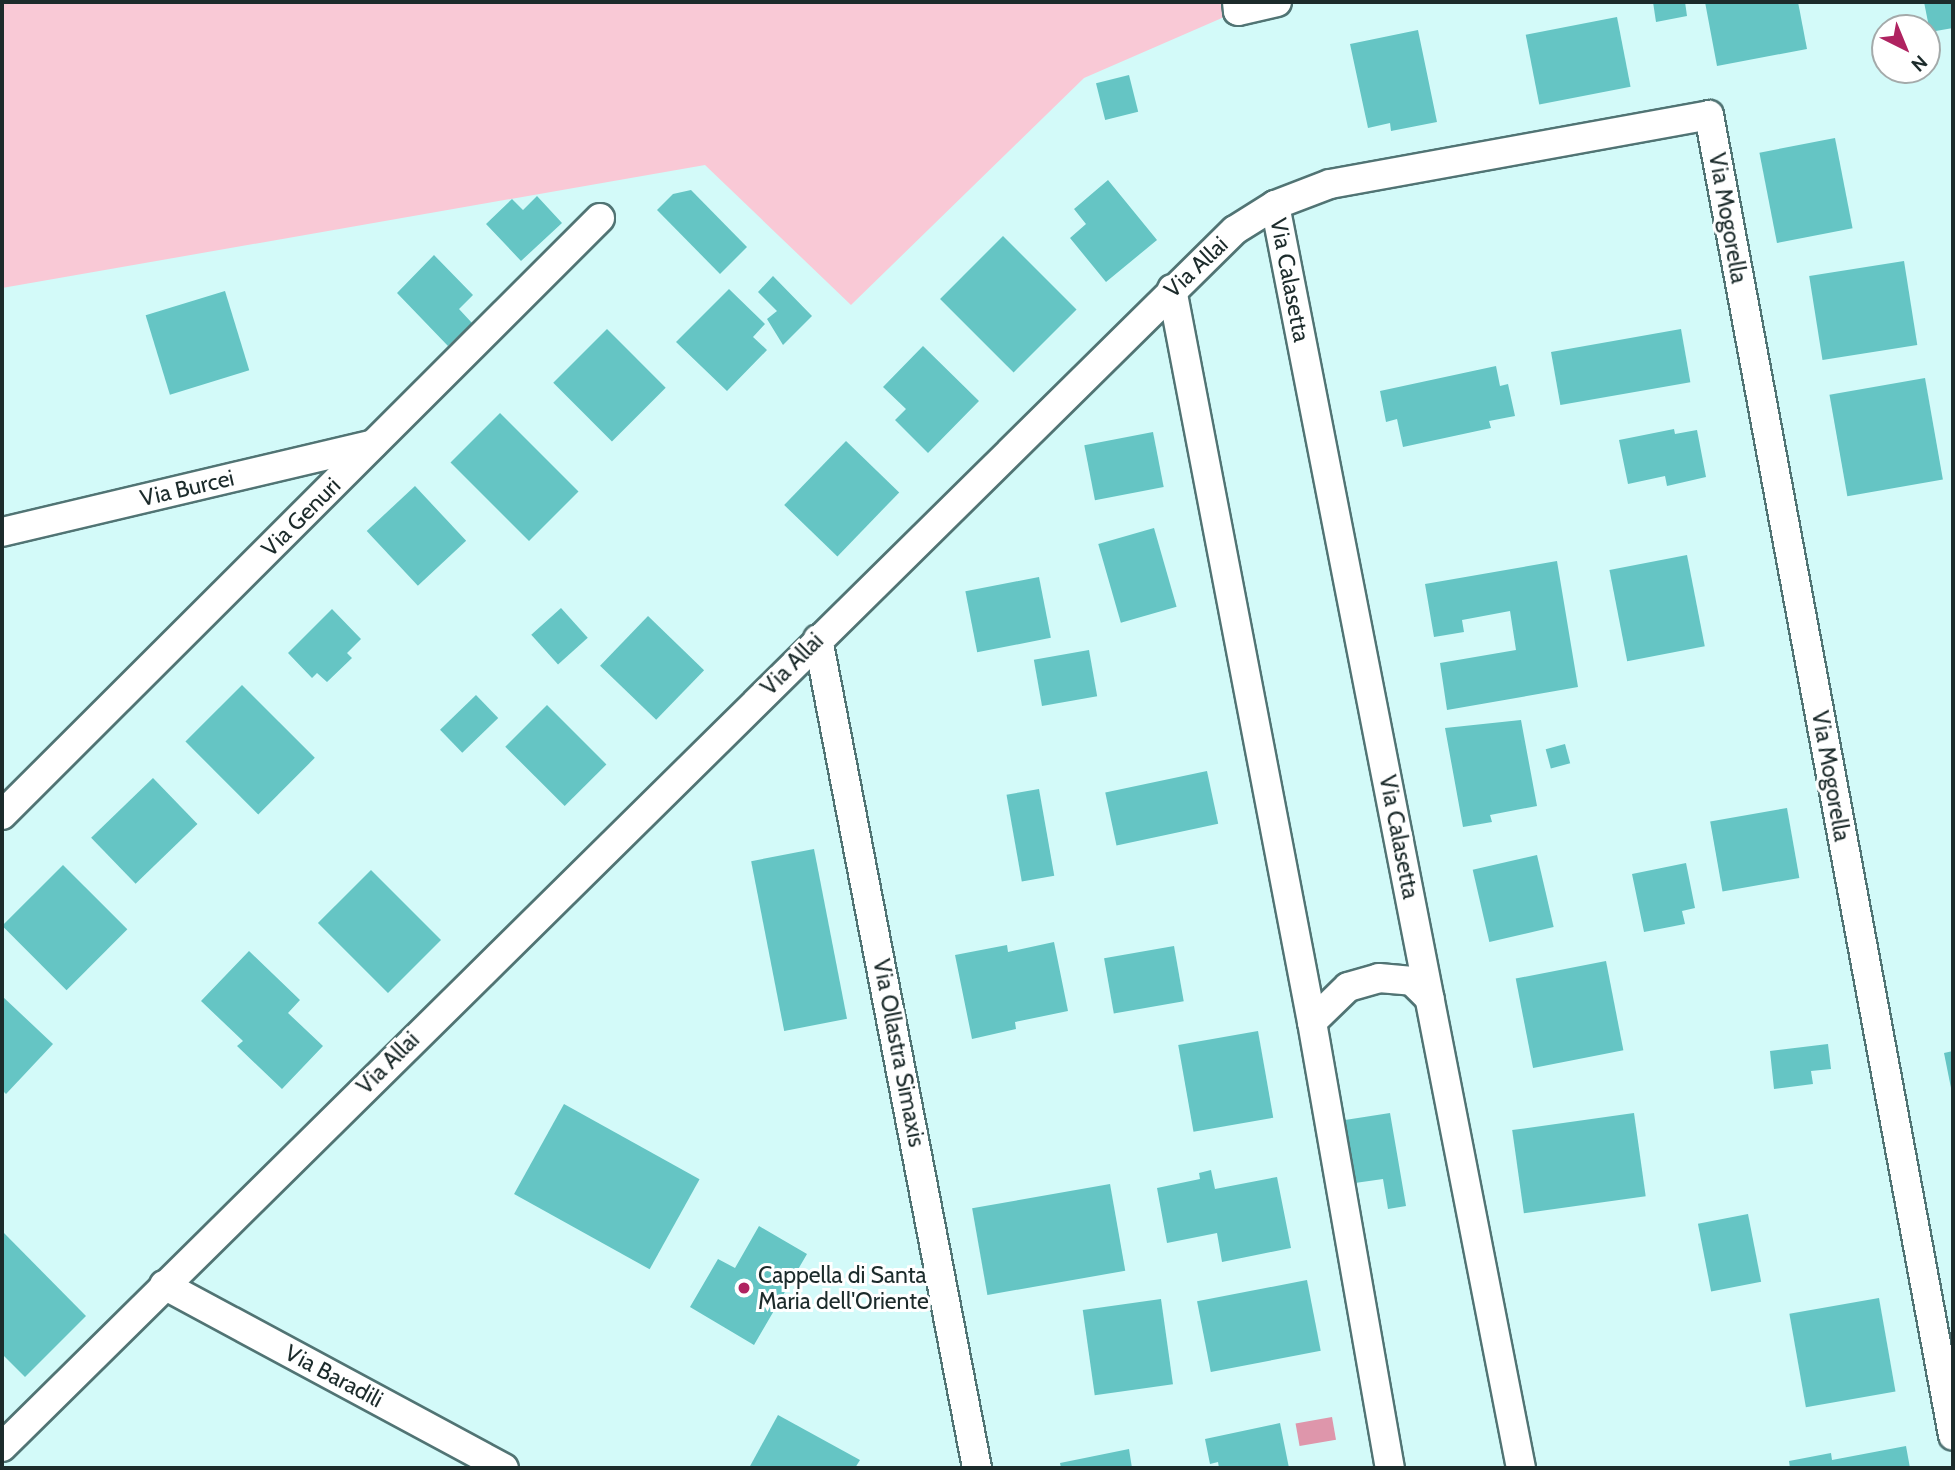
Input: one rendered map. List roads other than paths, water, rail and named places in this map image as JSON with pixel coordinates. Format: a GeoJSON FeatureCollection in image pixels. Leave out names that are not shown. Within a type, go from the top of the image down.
{"type":"FeatureCollection","features":[{"type":"Feature","properties":{"kind":"street"},"geometry":{"type":"LineString","coordinates":[[1238,6],[1277,2]]}},
{"type":"Feature","properties":{"kind":"street","name":"Via Allai"},"geometry":{"type":"LineString","coordinates":[[2,1447],[1222,240],[1275,205],[1330,184],[1709,115]]}},
{"type":"Feature","properties":{"kind":"street","name":"Via Mogorella"},"geometry":{"type":"LineString","coordinates":[[1709,115],[1953,1436]]}},
{"type":"Feature","properties":{"kind":"street","name":"Via Calasetta"},"geometry":{"type":"LineString","coordinates":[[1275,205],[1521,1468]]}},
{"type":"Feature","properties":{"kind":"street","name":"Via Genuri"},"geometry":{"type":"LineString","coordinates":[[2,816],[600,218]]}},
{"type":"Feature","properties":{"kind":"street"},"geometry":{"type":"LineString","coordinates":[[1172,289],[1312,1022],[1390,1468]]}},
{"type":"Feature","properties":{"kind":"street","name":"Via Burcei"},"geometry":{"type":"LineString","coordinates":[[2,532],[373,444]]}},
{"type":"Feature","properties":{"kind":"street","name":"Via Ollastra Simaxis"},"geometry":{"type":"LineString","coordinates":[[818,639],[977,1468]]}},
{"type":"Feature","properties":{"kind":"street"},"geometry":{"type":"LineString","coordinates":[[1312,1022],[1348,987],[1379,978],[1412,981],[1430,999]]}},
{"type":"Feature","properties":{"kind":"street","name":"Via Baradili"},"geometry":{"type":"LineString","coordinates":[[164,1285],[504,1468]]}},
{"type":"Feature","properties":{"kind":"place","name":"Cappella di Santa Maria dell'Oriente"},"geometry":{"type":"Point","coordinates":[744,1288]}}]}
